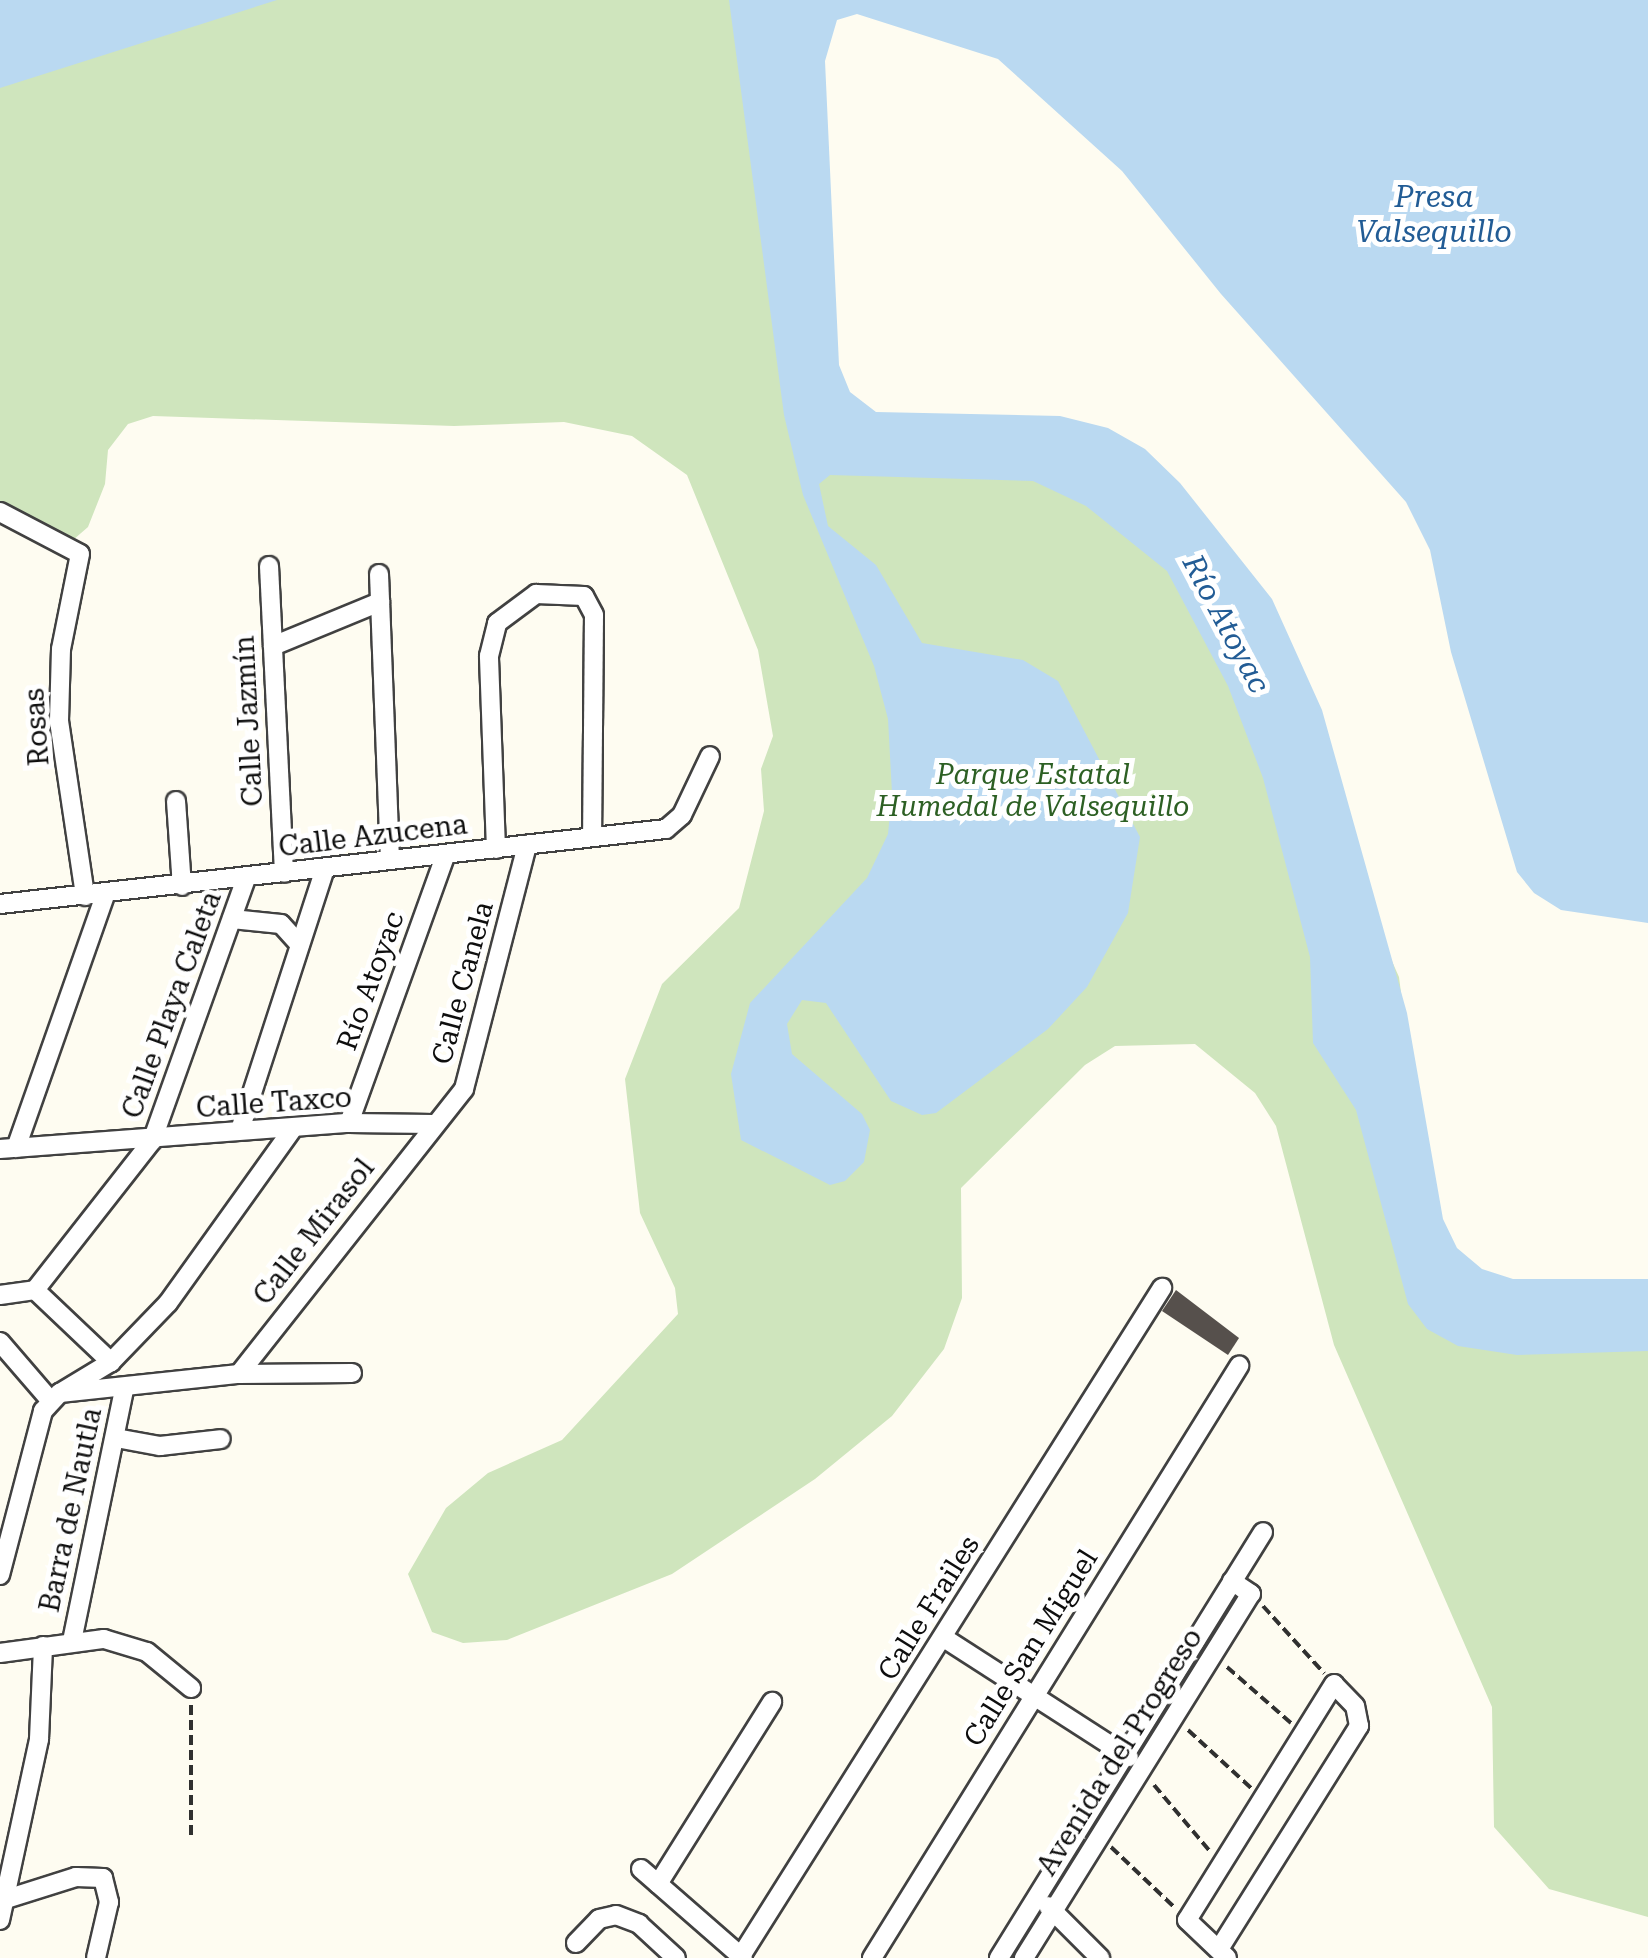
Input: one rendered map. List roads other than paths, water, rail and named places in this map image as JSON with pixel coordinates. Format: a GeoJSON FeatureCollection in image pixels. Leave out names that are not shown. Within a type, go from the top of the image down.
{"type":"FeatureCollection","features":[{"type":"Feature","properties":{"kind":"street","name":"Rosas"},"geometry":{"type":"LineString","coordinates":[[0,512],[80,554],[61,649],[59,721],[85,896]]}},
{"type":"Feature","properties":{"kind":"street","name":"Calle Jazmín"},"geometry":{"type":"LineString","coordinates":[[269,566],[284,872]]}},
{"type":"Feature","properties":{"kind":"street"},"geometry":{"type":"LineString","coordinates":[[379,574],[390,860]]}},
{"type":"Feature","properties":{"kind":"street"},"geometry":{"type":"LineString","coordinates":[[496,849],[490,656],[496,623],[536,594],[574,594],[591,602],[592,836]]}},
{"type":"Feature","properties":{"kind":"street"},"geometry":{"type":"LineString","coordinates":[[273,646],[380,602]]}},
{"type":"Feature","properties":{"kind":"street","name":"Calle Azucena"},"geometry":{"type":"LineString","coordinates":[[0,904],[445,857],[675,824],[710,756]]}},
{"type":"Feature","properties":{"kind":"street"},"geometry":{"type":"LineString","coordinates":[[176,800],[182,886]]}},
{"type":"Feature","properties":{"kind":"street","name":"Calle Canela"},"geometry":{"type":"LineString","coordinates":[[434,1124],[464,1088],[527,845]]}},
{"type":"Feature","properties":{"kind":"street","name":"Río Atoyac"},"geometry":{"type":"LineString","coordinates":[[350,1123],[445,857]]}},
{"type":"Feature","properties":{"kind":"street"},"geometry":{"type":"LineString","coordinates":[[240,1130],[326,868]]}},
{"type":"Feature","properties":{"kind":"street","name":"Calle Playa Caleta"},"geometry":{"type":"LineString","coordinates":[[35,1290],[152,1141],[246,879]]}},
{"type":"Feature","properties":{"kind":"street"},"geometry":{"type":"LineString","coordinates":[[8,1149],[106,895]]}},
{"type":"Feature","properties":{"kind":"street"},"geometry":{"type":"LineString","coordinates":[[232,918],[281,924],[300,945]]}},
{"type":"Feature","properties":{"kind":"street","name":"Calle Taxco"},"geometry":{"type":"LineString","coordinates":[[8,1149],[350,1123],[434,1124]]}},
{"type":"Feature","properties":{"kind":"street","name":"Calle Mirasol"},"geometry":{"type":"LineString","coordinates":[[239,1374],[434,1124]]}},
{"type":"Feature","properties":{"kind":"street"},"geometry":{"type":"LineString","coordinates":[[55,1396],[110,1362],[142,1336],[294,1127]]}},
{"type":"Feature","properties":{"kind":"street","name":"Calle Frailes"},"geometry":{"type":"LineString","coordinates":[[742,1957],[1162,1288]]}},
{"type":"Feature","properties":{"kind":"street"},"geometry":{"type":"LineString","coordinates":[[0,1294],[35,1290],[110,1362]]}},
{"type":"Feature","properties":{"kind":"street"},"geometry":{"type":"LineString","coordinates":[[0,1342],[55,1396],[239,1374],[352,1373]]}},
{"type":"Feature","properties":{"kind":"street","name":"Calle San Miguel"},"geometry":{"type":"LineString","coordinates":[[872,1958],[1239,1366]]}},
{"type":"Feature","properties":{"kind":"street","name":"Barra de Nautla"},"geometry":{"type":"LineString","coordinates":[[72,1641],[124,1390]]}},
{"type":"Feature","properties":{"kind":"street","name":"Barra de Nautla"},"geometry":{"type":"LineString","coordinates":[[0,1575],[55,1396]]}},
{"type":"Feature","properties":{"kind":"street"},"geometry":{"type":"LineString","coordinates":[[116,1438],[160,1446],[221,1439]]}},
{"type":"Feature","properties":{"kind":"street","name":"Avenida del Progreso"},"geometry":{"type":"LineString","coordinates":[[999,1958],[1123,1751],[1264,1532]]}},
{"type":"Feature","properties":{"kind":"street","name":"Avenida del Progreso"},"geometry":{"type":"LineString","coordinates":[[1024,1958],[1251,1594],[1232,1581]]}},
{"type":"Feature","properties":{"kind":"street"},"geometry":{"type":"LineString","coordinates":[[944,1638],[1123,1751],[1140,1768]]}},
{"type":"Feature","properties":{"kind":"street"},"geometry":{"type":"LineString","coordinates":[[0,1653],[72,1641],[126,1643],[191,1688]]}},
{"type":"Feature","properties":{"kind":"street"},"geometry":{"type":"LineString","coordinates":[[0,1920],[38,1739],[43,1646]]}},
{"type":"Feature","properties":{"kind":"street"},"geometry":{"type":"LineString","coordinates":[[1334,1684],[1355,1706],[1359,1726],[1224,1952],[1187,1920],[1334,1684]]}},
{"type":"Feature","properties":{"kind":"street"},"geometry":{"type":"LineString","coordinates":[[658,1884],[772,1702]]}},
{"type":"Feature","properties":{"kind":"street"},"geometry":{"type":"LineString","coordinates":[[641,1869],[742,1957]]}},
{"type":"Feature","properties":{"kind":"street"},"geometry":{"type":"LineString","coordinates":[[2,1900],[76,1877],[103,1878],[109,1902],[96,1958]]}},
{"type":"Feature","properties":{"kind":"street"},"geometry":{"type":"LineString","coordinates":[[1037,1895],[1100,1958]]}},
{"type":"Feature","properties":{"kind":"street"},"geometry":{"type":"LineString","coordinates":[[576,1942],[598,1919],[616,1915],[639,1924],[676,1958]]}},
{"type":"Feature","properties":{"kind":"water"},"geometry":{"type":"Polygon","coordinates":[[[0,0],[277,0],[0,88],[0,0]]]}},
{"type":"Feature","properties":{"kind":"water","name":"Presa Valsequillo"},"geometry":{"type":"Polygon","coordinates":[[[729,0],[1648,0],[1648,923],[1561,910],[1534,893],[1517,872],[1451,652],[1430,550],[1406,502],[1221,294],[1122,171],[998,59],[857,14],[837,20],[825,61],[839,365],[850,392],[876,412],[1060,416],[1108,428],[1145,449],[1180,483],[1272,599],[1322,710],[1407,1013],[1443,1219],[1457,1248],[1482,1269],[1513,1279],[1648,1279],[1648,1351],[1517,1355],[1458,1346],[1427,1329],[1408,1304],[1356,1110],[1313,1043],[1310,957],[1263,778],[1228,686],[1167,571],[1086,506],[1033,481],[830,475],[819,484],[828,526],[876,565],[922,643],[1023,660],[1058,681],[1140,837],[1128,913],[1087,987],[1048,1029],[936,1113],[922,1115],[891,1101],[826,1003],[802,1000],[787,1024],[792,1054],[862,1114],[870,1130],[864,1162],[845,1181],[830,1185],[741,1140],[731,1074],[750,1003],[867,878],[888,834],[892,793],[888,719],[874,666],[803,495],[784,415],[729,0]]]}},
{"type":"Feature","properties":{"kind":"park label","name":"Parque Estatal Humedal de Valsequillo"},"geometry":{"type":"Point","coordinates":[1033,791]}}]}
